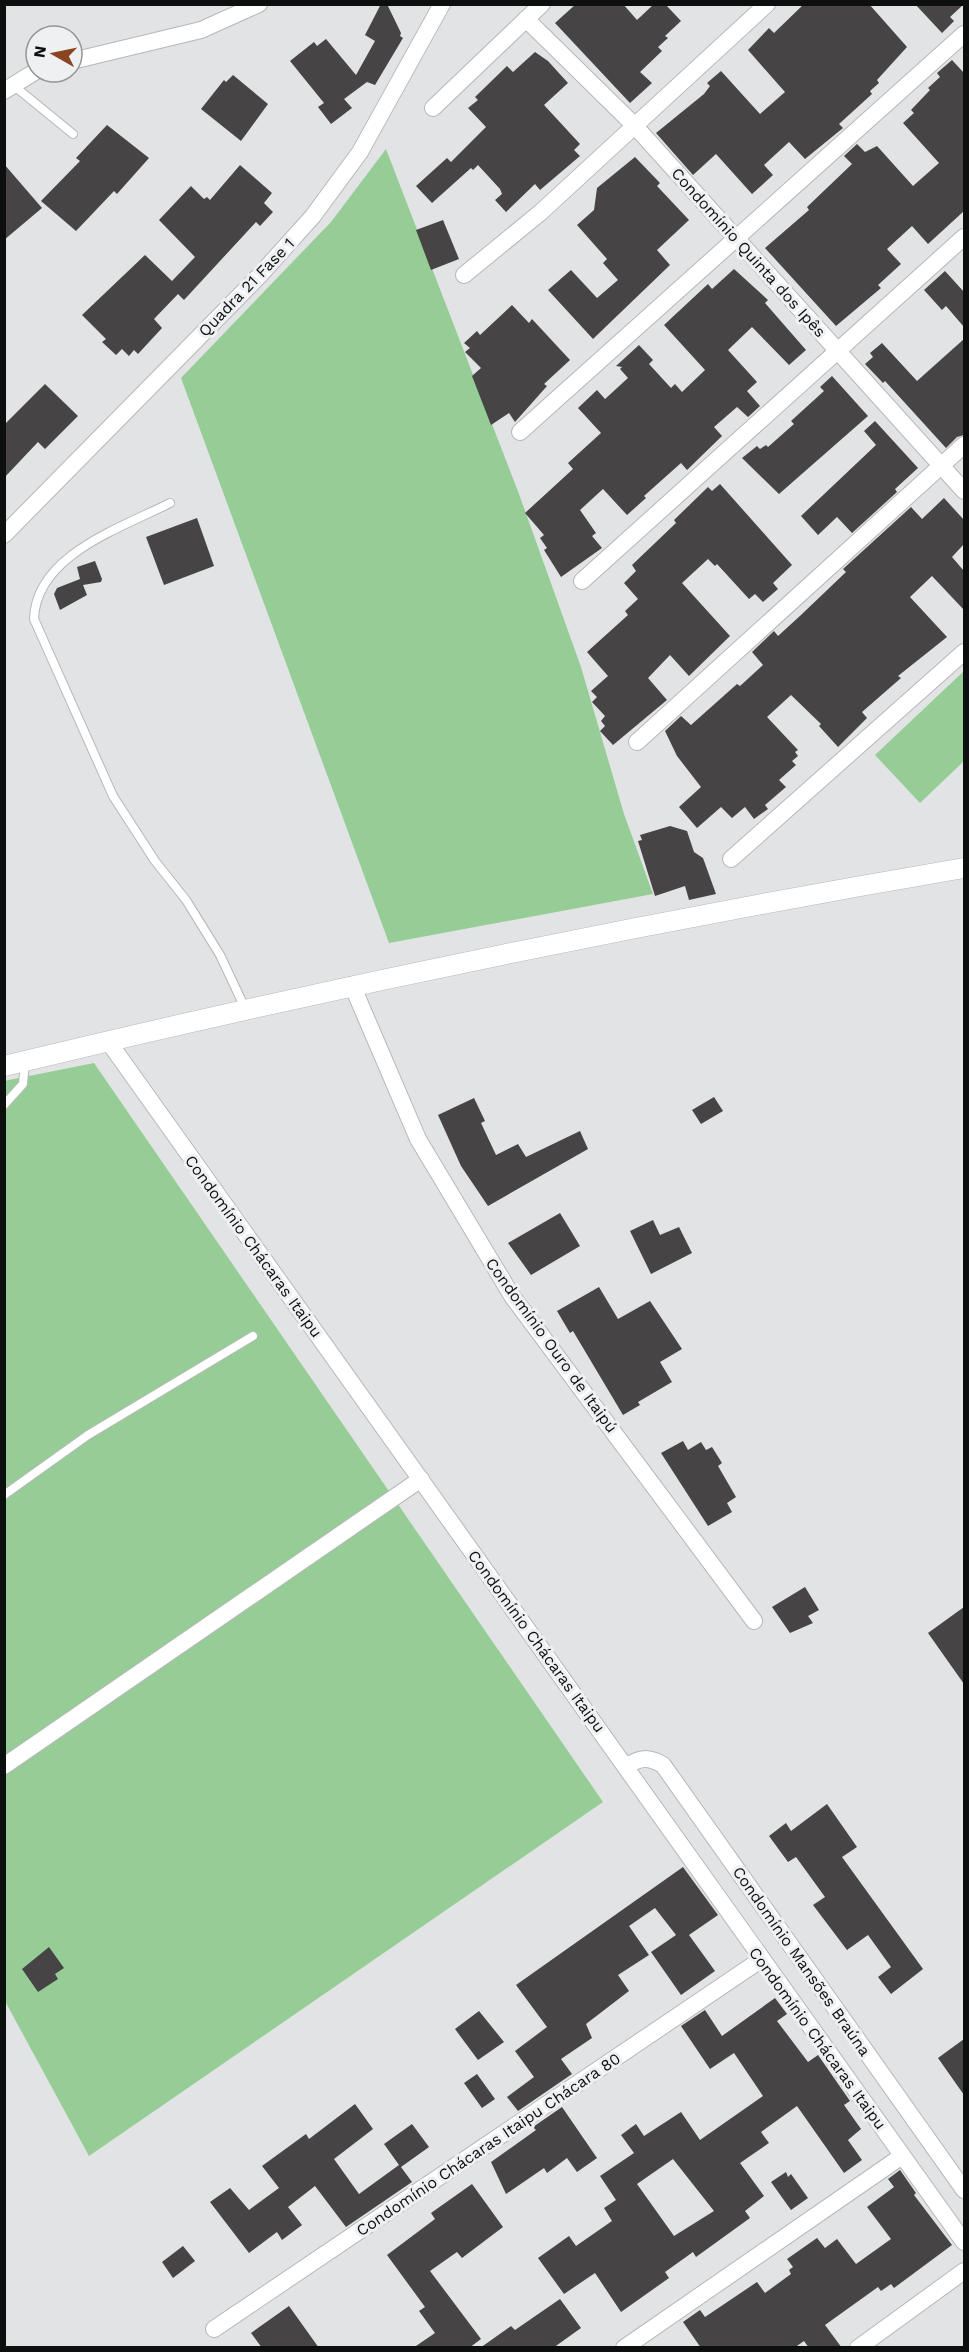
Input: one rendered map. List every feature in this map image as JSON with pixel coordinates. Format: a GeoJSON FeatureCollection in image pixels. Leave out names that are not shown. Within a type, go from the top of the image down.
{"type":"FeatureCollection","features":[{"type":"Feature","properties":{"kind":"street","name":"Quadra 21 Fase 1"},"geometry":{"type":"LineString","coordinates":[[4,535],[218,317],[313,216],[360,152],[442,4]]}},
{"type":"Feature","properties":{"kind":"street"},"geometry":{"type":"LineString","coordinates":[[433,108],[542,4]]}},
{"type":"Feature","properties":{"kind":"street"},"geometry":{"type":"LineString","coordinates":[[464,275],[541,212],[767,4]]}},
{"type":"Feature","properties":{"kind":"street"},"geometry":{"type":"LineString","coordinates":[[84,58],[201,30],[247,6]]}},
{"type":"Feature","properties":{"kind":"street","name":"Condomínio Quinta dos Ipês"},"geometry":{"type":"LineString","coordinates":[[526,19],[634,125],[964,491]]}},
{"type":"Feature","properties":{"kind":"street"},"geometry":{"type":"LineString","coordinates":[[520,432],[964,34]]}},
{"type":"Feature","properties":{"kind":"street"},"geometry":{"type":"LineString","coordinates":[[9,88],[24,79]]}},
{"type":"Feature","properties":{"kind":"street"},"geometry":{"type":"LineString","coordinates":[[582,580],[839,352],[964,237]]}},
{"type":"Feature","properties":{"kind":"street"},"geometry":{"type":"LineString","coordinates":[[637,742],[964,445]]}},
{"type":"Feature","properties":{"kind":"street"},"geometry":{"type":"LineString","coordinates":[[731,860],[964,652]]}},
{"type":"Feature","properties":{"kind":"street"},"geometry":{"type":"LineString","coordinates":[[4,1066],[245,1008],[672,919],[964,868]]}},
{"type":"Feature","properties":{"kind":"street","name":"Condomínio Ouro de Itaipú"},"geometry":{"type":"LineString","coordinates":[[352,985],[418,1139],[512,1296],[754,1621]]}},
{"type":"Feature","properties":{"kind":"street","name":"Condomínio Chácaras Itaipu"},"geometry":{"type":"LineString","coordinates":[[108,1041],[627,1766],[964,2242]]}},
{"type":"Feature","properties":{"kind":"street"},"geometry":{"type":"LineString","coordinates":[[4,1766],[421,1479]]}},
{"type":"Feature","properties":{"kind":"street","name":"Condomínio Mansões Braúna"},"geometry":{"type":"LineString","coordinates":[[627,1766],[639,1758],[653,1759],[663,1765],[964,2190]]}},
{"type":"Feature","properties":{"kind":"street","name":"Condomínio Chácaras Itaipu Chácara 80"},"geometry":{"type":"LineString","coordinates":[[214,2329],[762,1959]]}},
{"type":"Feature","properties":{"kind":"street"},"geometry":{"type":"LineString","coordinates":[[624,2348],[902,2156]]}},
{"type":"Feature","properties":{"kind":"street"},"geometry":{"type":"LineString","coordinates":[[858,2348],[964,2271]]}},
{"type":"Feature","properties":{"kind":"lane"},"geometry":{"type":"LineString","coordinates":[[9,88],[73,134]]}},
{"type":"Feature","properties":{"kind":"lane"},"geometry":{"type":"LineString","coordinates":[[170,503],[76,552],[57,569],[39,591],[35,602],[34,619],[113,796],[141,841],[186,900],[220,955],[245,1008]]}},
{"type":"Feature","properties":{"kind":"lane"},"geometry":{"type":"LineString","coordinates":[[4,1105],[23,1084],[25,1061]]}},
{"type":"Feature","properties":{"kind":"lane"},"geometry":{"type":"LineString","coordinates":[[4,1495],[88,1436],[253,1336]]}},
{"type":"Feature","properties":{"kind":"green space"},"geometry":{"type":"Polygon","coordinates":[[[386,149],[519,494],[581,667],[624,814],[653,894],[389,943],[181,378],[331,222],[386,149]]]}},
{"type":"Feature","properties":{"kind":"green space"},"geometry":{"type":"Polygon","coordinates":[[[964,671],[964,761],[920,803],[875,755],[964,671]]]}},
{"type":"Feature","properties":{"kind":"green space"},"geometry":{"type":"Polygon","coordinates":[[[94,1063],[603,1802],[89,2156],[5,2001],[4,1081],[94,1063]]]}},
{"type":"Feature","properties":{"kind":"building"},"geometry":{"type":"Polygon","coordinates":[[[381,4],[387,4],[401,33],[400,36],[403,38],[375,85],[367,82],[344,99],[352,108],[331,124],[318,107],[324,103],[290,61],[314,42],[317,46],[326,39],[356,75],[375,41],[365,35],[381,4]]]}},
{"type":"Feature","properties":{"kind":"building"},"geometry":{"type":"Polygon","coordinates":[[[576,4],[623,4],[637,20],[654,4],[665,4],[681,21],[665,36],[668,38],[658,47],[662,51],[640,72],[652,83],[630,103],[555,23],[576,4]]]}},
{"type":"Feature","properties":{"kind":"building"},"geometry":{"type":"Polygon","coordinates":[[[804,4],[869,4],[907,47],[877,80],[879,83],[870,91],[872,94],[839,124],[843,128],[805,159],[789,142],[764,165],[773,175],[752,194],[716,154],[693,175],[656,133],[704,94],[710,86],[707,83],[721,71],[760,114],[785,92],[748,50],[769,28],[774,33],[804,4]]]}},
{"type":"Feature","properties":{"kind":"building"},"geometry":{"type":"Polygon","coordinates":[[[915,4],[964,4],[950,17],[954,21],[942,33],[915,4]]]}},
{"type":"Feature","properties":{"kind":"building"},"geometry":{"type":"Polygon","coordinates":[[[535,52],[548,61],[568,83],[544,105],[580,144],[574,150],[580,156],[540,190],[535,184],[506,212],[495,200],[502,194],[500,189],[478,165],[473,170],[471,168],[432,203],[416,186],[447,158],[451,162],[486,127],[468,108],[478,100],[475,97],[507,66],[513,72],[535,52]]]}},
{"type":"Feature","properties":{"kind":"building"},"geometry":{"type":"Polygon","coordinates":[[[952,60],[964,73],[964,211],[928,244],[912,226],[887,249],[901,264],[878,285],[881,288],[836,326],[765,248],[809,210],[807,207],[852,164],[844,156],[857,144],[865,152],[877,146],[913,186],[939,163],[903,123],[914,113],[911,110],[930,90],[928,88],[940,77],[937,73],[952,60]]]}},
{"type":"Feature","properties":{"kind":"building"},"geometry":{"type":"Polygon","coordinates":[[[233,75],[268,104],[241,141],[201,109],[224,80],[226,82],[233,75]]]}},
{"type":"Feature","properties":{"kind":"building"},"geometry":{"type":"Polygon","coordinates":[[[107,125],[149,158],[117,194],[114,191],[76,231],[41,201],[80,161],[76,158],[107,125]]]}},
{"type":"Feature","properties":{"kind":"building"},"geometry":{"type":"Polygon","coordinates":[[[635,157],[660,183],[657,186],[689,220],[657,250],[670,265],[593,339],[548,290],[571,270],[597,298],[618,280],[603,263],[607,259],[577,225],[594,210],[597,188],[635,157]]]}},
{"type":"Feature","properties":{"kind":"building"},"geometry":{"type":"Polygon","coordinates":[[[4,164],[42,208],[4,240],[4,164]]]}},
{"type":"Feature","properties":{"kind":"building"},"geometry":{"type":"Polygon","coordinates":[[[240,165],[272,193],[264,203],[273,212],[260,226],[256,222],[184,300],[178,294],[154,319],[162,328],[138,354],[134,350],[129,356],[122,349],[116,355],[102,342],[106,339],[82,315],[145,255],[172,281],[195,257],[159,220],[191,186],[204,199],[207,197],[210,200],[240,165]]]}},
{"type":"Feature","properties":{"kind":"building"},"geometry":{"type":"Polygon","coordinates":[[[443,220],[459,259],[431,270],[416,230],[443,220]]]}},
{"type":"Feature","properties":{"kind":"building"},"geometry":{"type":"Polygon","coordinates":[[[734,269],[768,300],[765,303],[806,350],[789,365],[752,327],[728,350],[757,382],[747,391],[760,406],[748,417],[737,407],[714,427],[722,436],[687,470],[681,463],[644,496],[646,498],[627,515],[603,489],[580,510],[596,533],[592,536],[602,548],[561,577],[544,550],[547,548],[540,538],[544,535],[525,513],[573,469],[568,463],[601,433],[578,408],[597,390],[605,399],[628,378],[620,369],[622,367],[616,366],[639,345],[653,360],[649,364],[671,388],[675,384],[682,392],[705,370],[664,325],[708,284],[712,289],[734,269]]]}},
{"type":"Feature","properties":{"kind":"building"},"geometry":{"type":"Polygon","coordinates":[[[945,271],[964,292],[964,327],[946,306],[942,310],[924,290],[945,271]]]}},
{"type":"Feature","properties":{"kind":"building"},"geometry":{"type":"Polygon","coordinates":[[[512,305],[529,323],[532,319],[570,360],[544,384],[547,386],[515,422],[509,413],[491,425],[472,376],[481,368],[465,352],[470,348],[464,343],[477,331],[480,335],[512,305]]]}},
{"type":"Feature","properties":{"kind":"building"},"geometry":{"type":"Polygon","coordinates":[[[964,339],[964,435],[957,437],[946,448],[885,381],[883,383],[865,364],[873,357],[870,353],[882,343],[917,381],[964,339]]]}},
{"type":"Feature","properties":{"kind":"building"},"geometry":{"type":"Polygon","coordinates":[[[832,376],[868,416],[779,494],[742,458],[757,446],[760,449],[766,445],[768,447],[794,424],[791,421],[824,391],[820,387],[832,376]]]}},
{"type":"Feature","properties":{"kind":"building"},"geometry":{"type":"Polygon","coordinates":[[[45,384],[78,416],[45,449],[38,442],[4,478],[4,425],[45,384]]]}},
{"type":"Feature","properties":{"kind":"building"},"geometry":{"type":"Polygon","coordinates":[[[875,421],[918,468],[895,489],[897,492],[852,533],[837,517],[818,535],[801,516],[876,445],[864,431],[875,421]]]}},
{"type":"Feature","properties":{"kind":"building"},"geometry":{"type":"Polygon","coordinates":[[[720,484],[792,565],[773,583],[778,589],[763,602],[755,594],[749,599],[717,564],[715,566],[708,559],[682,583],[730,636],[689,676],[670,655],[648,678],[667,700],[613,745],[600,731],[605,726],[601,721],[605,716],[592,702],[597,697],[591,691],[608,676],[587,652],[628,615],[625,611],[638,599],[624,583],[636,571],[632,565],[676,523],[674,520],[708,487],[712,491],[720,484]]]}},
{"type":"Feature","properties":{"kind":"building"},"geometry":{"type":"Polygon","coordinates":[[[944,498],[964,520],[964,544],[952,557],[964,571],[964,610],[932,576],[910,597],[947,637],[898,676],[901,678],[862,712],[867,718],[838,747],[819,726],[821,724],[791,695],[767,717],[798,750],[795,752],[798,756],[792,761],[796,765],[779,780],[786,787],[765,805],[768,809],[754,819],[745,807],[732,818],[721,807],[697,828],[679,807],[701,787],[677,756],[665,731],[681,716],[691,725],[737,684],[740,686],[763,665],[752,652],[774,631],[778,636],[846,572],[843,569],[911,507],[922,519],[944,498]]]}},
{"type":"Feature","properties":{"kind":"building"},"geometry":{"type":"Polygon","coordinates":[[[197,518],[214,566],[164,585],[146,537],[197,518]]]}},
{"type":"Feature","properties":{"kind":"building"},"geometry":{"type":"Polygon","coordinates":[[[95,561],[101,582],[83,585],[87,595],[60,610],[54,594],[57,588],[80,579],[77,567],[95,561]]]}},
{"type":"Feature","properties":{"kind":"building"},"geometry":{"type":"Polygon","coordinates":[[[670,826],[687,831],[694,852],[703,858],[716,894],[689,900],[685,886],[655,896],[638,841],[642,840],[640,835],[670,826]]]}},
{"type":"Feature","properties":{"kind":"building"},"geometry":{"type":"Polygon","coordinates":[[[714,1097],[723,1111],[701,1124],[692,1110],[714,1097]]]}},
{"type":"Feature","properties":{"kind":"building"},"geometry":{"type":"Polygon","coordinates":[[[474,1098],[485,1121],[481,1123],[496,1155],[518,1144],[526,1157],[580,1131],[588,1149],[488,1206],[461,1166],[438,1115],[474,1098]]]}},
{"type":"Feature","properties":{"kind":"building"},"geometry":{"type":"Polygon","coordinates":[[[560,1213],[580,1246],[531,1275],[508,1243],[560,1213]]]}},
{"type":"Feature","properties":{"kind":"building"},"geometry":{"type":"Polygon","coordinates":[[[653,1220],[660,1235],[679,1227],[692,1253],[651,1274],[630,1231],[653,1220]]]}},
{"type":"Feature","properties":{"kind":"building"},"geometry":{"type":"Polygon","coordinates":[[[599,1287],[618,1319],[650,1301],[682,1349],[660,1362],[672,1382],[638,1402],[640,1405],[623,1415],[573,1331],[570,1333],[557,1311],[599,1287]]]}},
{"type":"Feature","properties":{"kind":"building"},"geometry":{"type":"Polygon","coordinates":[[[683,1441],[688,1450],[701,1442],[706,1450],[712,1447],[722,1463],[718,1466],[736,1497],[727,1503],[732,1512],[708,1526],[661,1453],[683,1441]]]}},
{"type":"Feature","properties":{"kind":"building"},"geometry":{"type":"Polygon","coordinates":[[[805,1587],[819,1610],[808,1616],[813,1623],[790,1633],[772,1607],[805,1587]]]}},
{"type":"Feature","properties":{"kind":"building"},"geometry":{"type":"Polygon","coordinates":[[[964,1607],[964,1684],[928,1633],[964,1607]]]}},
{"type":"Feature","properties":{"kind":"building"},"geometry":{"type":"Polygon","coordinates":[[[827,1804],[857,1847],[842,1857],[923,1969],[891,1994],[878,1977],[891,1967],[868,1935],[847,1950],[813,1905],[825,1897],[796,1857],[788,1862],[769,1836],[786,1823],[791,1831],[827,1804]]]}},
{"type":"Feature","properties":{"kind":"building"},"geometry":{"type":"Polygon","coordinates":[[[683,1867],[718,1915],[689,1935],[715,1971],[681,1995],[651,1952],[676,1935],[655,1908],[629,1926],[649,1955],[618,1975],[629,1991],[586,2024],[592,2038],[561,2059],[572,2074],[518,2111],[507,2097],[534,2077],[515,2051],[547,2027],[516,1985],[683,1867]]]}},
{"type":"Feature","properties":{"kind":"building"},"geometry":{"type":"Polygon","coordinates":[[[49,1947],[64,1968],[55,1974],[58,1979],[38,1992],[22,1969],[49,1947]]]}},
{"type":"Feature","properties":{"kind":"building"},"geometry":{"type":"Polygon","coordinates":[[[775,1998],[787,2014],[777,2021],[808,2062],[818,2055],[850,2101],[844,2105],[861,2129],[848,2140],[862,2160],[844,2173],[797,2106],[761,2132],[769,2143],[740,2163],[764,2196],[745,2211],[750,2218],[696,2257],[693,2252],[665,2272],[669,2278],[621,2312],[595,2273],[564,2294],[538,2258],[569,2236],[576,2246],[612,2221],[604,2208],[616,2200],[600,2176],[634,2153],[621,2135],[636,2124],[644,2136],[681,2112],[700,2140],[763,2096],[734,2053],[710,2069],[681,2026],[705,2010],[722,2036],[775,1998]],[[673,2159],[637,2184],[674,2236],[714,2211],[673,2159]]]}},
{"type":"Feature","properties":{"kind":"building"},"geometry":{"type":"Polygon","coordinates":[[[479,2011],[504,2042],[478,2060],[455,2029],[479,2011]]]}},
{"type":"Feature","properties":{"kind":"building"},"geometry":{"type":"Polygon","coordinates":[[[964,2039],[964,2095],[938,2058],[964,2039]]]}},
{"type":"Feature","properties":{"kind":"building"},"geometry":{"type":"Polygon","coordinates":[[[477,2074],[495,2099],[482,2108],[464,2083],[477,2074]]]}},
{"type":"Feature","properties":{"kind":"building"},"geometry":{"type":"Polygon","coordinates":[[[355,2104],[373,2129],[334,2159],[359,2194],[399,2165],[384,2144],[412,2124],[429,2147],[401,2167],[412,2182],[346,2227],[315,2186],[288,2207],[302,2225],[282,2240],[277,2232],[249,2253],[210,2202],[230,2188],[249,2210],[279,2188],[262,2166],[306,2134],[309,2139],[355,2104]]]}},
{"type":"Feature","properties":{"kind":"building"},"geometry":{"type":"Polygon","coordinates":[[[562,2107],[597,2158],[577,2172],[567,2158],[547,2173],[544,2168],[506,2194],[491,2162],[536,2130],[533,2127],[562,2107]]]}},
{"type":"Feature","properties":{"kind":"building"},"geometry":{"type":"Polygon","coordinates":[[[900,2170],[916,2193],[914,2195],[952,2245],[894,2288],[891,2284],[881,2291],[878,2287],[825,2325],[842,2348],[809,2348],[804,2341],[794,2348],[701,2348],[683,2322],[700,2310],[705,2317],[757,2282],[765,2293],[791,2274],[789,2270],[793,2267],[787,2259],[817,2238],[825,2248],[837,2239],[856,2264],[891,2239],[867,2207],[894,2187],[888,2179],[900,2170]]]}},
{"type":"Feature","properties":{"kind":"building"},"geometry":{"type":"Polygon","coordinates":[[[786,2172],[788,2177],[791,2174],[808,2198],[791,2210],[771,2182],[786,2172]]]}},
{"type":"Feature","properties":{"kind":"building"},"geometry":{"type":"Polygon","coordinates":[[[472,2184],[503,2227],[462,2258],[457,2252],[430,2271],[481,2339],[469,2348],[413,2348],[435,2333],[419,2311],[425,2307],[387,2255],[435,2219],[431,2213],[472,2184]]]}},
{"type":"Feature","properties":{"kind":"building"},"geometry":{"type":"Polygon","coordinates":[[[183,2246],[195,2261],[173,2278],[162,2262],[183,2246]]]}},
{"type":"Feature","properties":{"kind":"building"},"geometry":{"type":"Polygon","coordinates":[[[560,2299],[581,2328],[553,2348],[480,2348],[511,2326],[515,2330],[560,2299]]]}},
{"type":"Feature","properties":{"kind":"building"},"geometry":{"type":"Polygon","coordinates":[[[289,2306],[319,2348],[262,2348],[251,2333],[289,2306]]]}}]}
